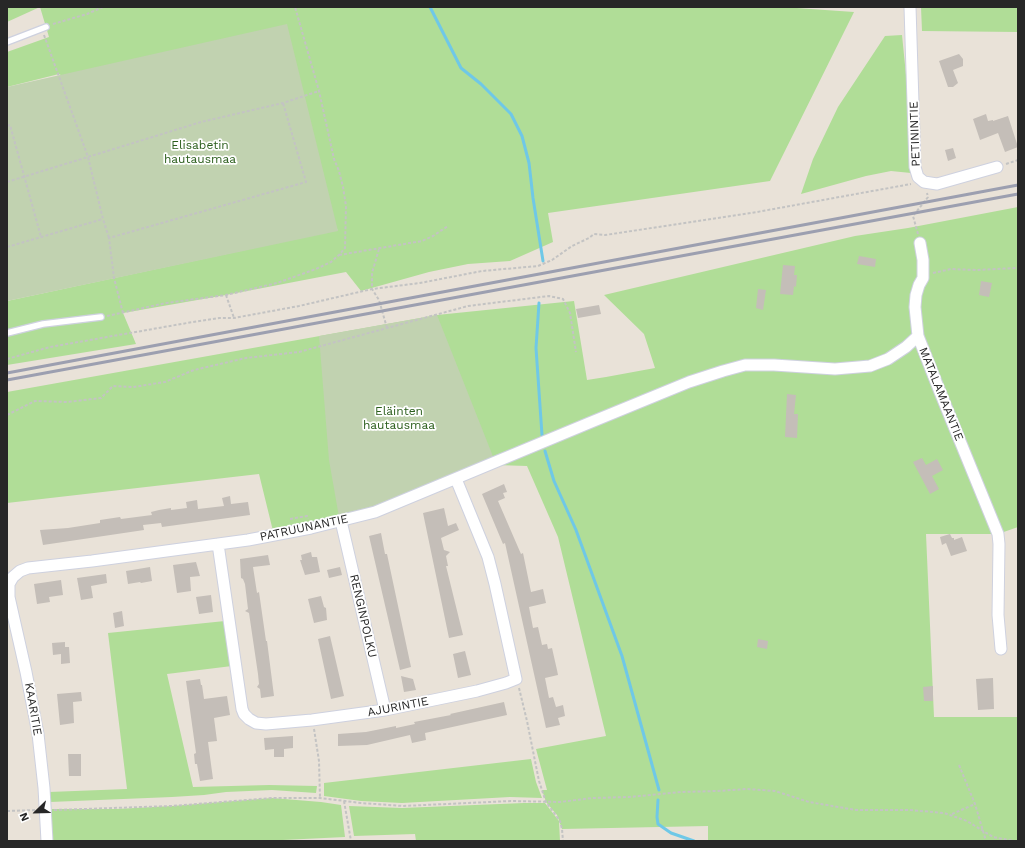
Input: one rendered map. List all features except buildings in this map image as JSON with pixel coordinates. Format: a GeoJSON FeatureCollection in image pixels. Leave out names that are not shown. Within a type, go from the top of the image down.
{"type":"FeatureCollection","features":[{"type":"Feature","properties":{"kind":"street","name":"PETININTIE"},"geometry":{"type":"LineString","coordinates":[[910,7],[916,173],[923,181],[937,184],[997,167]]}},
{"type":"Feature","properties":{"kind":"street"},"geometry":{"type":"LineString","coordinates":[[918,336],[915,307],[916,295],[923,278],[924,260],[919,241]]}},
{"type":"Feature","properties":{"kind":"street","name":"MATALAMAANTIE"},"geometry":{"type":"LineString","coordinates":[[589,423],[722,370],[745,365],[774,365],[835,369],[870,366],[888,359],[906,347],[918,336],[998,534],[998,615],[1001,649]]}},
{"type":"Feature","properties":{"kind":"street","name":"PATRUUNANTIE"},"geometry":{"type":"LineString","coordinates":[[8,581],[20,571],[28,568],[218,544],[311,528],[375,512],[416,494],[456,480],[589,423]]}},
{"type":"Feature","properties":{"kind":"street"},"geometry":{"type":"LineString","coordinates":[[456,480],[488,557],[516,679]]}},
{"type":"Feature","properties":{"kind":"street","name":"RENGINPOLKU"},"geometry":{"type":"LineString","coordinates":[[341,520],[386,710]]}},
{"type":"Feature","properties":{"kind":"street","name":"AJURINTIE"},"geometry":{"type":"LineString","coordinates":[[218,544],[242,709],[244,714],[249,719],[256,723],[266,724],[312,720],[386,710],[477,691],[516,679]]}},
{"type":"Feature","properties":{"kind":"street","name":"KAARITIE"},"geometry":{"type":"LineString","coordinates":[[8,581],[8,598],[26,672],[38,734],[47,841]]}},
{"type":"Feature","properties":{"kind":"lane"},"geometry":{"type":"LineString","coordinates":[[7,42],[44,28]]}},
{"type":"Feature","properties":{"kind":"lane"},"geometry":{"type":"LineString","coordinates":[[7,333],[43,324],[101,317]]}},
{"type":"Feature","properties":{"kind":"path"},"geometry":{"type":"LineString","coordinates":[[103,7],[44,28],[88,157],[109,238],[114,278],[123,313]]}},
{"type":"Feature","properties":{"kind":"path"},"geometry":{"type":"LineString","coordinates":[[101,317],[166,303],[226,295],[277,283],[310,272],[331,262],[345,248],[346,206],[343,187],[334,159],[319,91],[295,7]]}},
{"type":"Feature","properties":{"kind":"path"},"geometry":{"type":"LineString","coordinates":[[7,182],[201,122],[283,103],[319,91]]}},
{"type":"Feature","properties":{"kind":"path"},"geometry":{"type":"LineString","coordinates":[[109,238],[306,182],[283,103]]}},
{"type":"Feature","properties":{"kind":"path"},"geometry":{"type":"LineString","coordinates":[[7,126],[10,125],[41,236]]}},
{"type":"Feature","properties":{"kind":"path"},"geometry":{"type":"LineString","coordinates":[[7,359],[50,347],[72,343],[98,340],[219,318],[234,318],[321,302],[372,288],[420,283],[482,271],[538,266],[552,260],[572,246],[594,234],[605,234],[757,212],[900,187],[923,181],[928,197],[913,216],[919,241]]}},
{"type":"Feature","properties":{"kind":"path"},"geometry":{"type":"LineString","coordinates":[[7,247],[103,219]]}},
{"type":"Feature","properties":{"kind":"path"},"geometry":{"type":"LineString","coordinates":[[339,255],[422,241],[448,226]]}},
{"type":"Feature","properties":{"kind":"path"},"geometry":{"type":"LineString","coordinates":[[378,249],[372,273],[372,288],[379,300],[387,328]]}},
{"type":"Feature","properties":{"kind":"path"},"geometry":{"type":"LineString","coordinates":[[923,278],[936,272],[951,269],[976,270],[1018,268]]}},
{"type":"Feature","properties":{"kind":"path"},"geometry":{"type":"LineString","coordinates":[[226,295],[234,318]]}},
{"type":"Feature","properties":{"kind":"path"},"geometry":{"type":"LineString","coordinates":[[7,415],[35,401],[67,402],[101,398],[113,386],[134,387],[165,382],[194,370],[238,359],[299,352],[468,306],[549,296],[563,299],[570,313],[576,352]]}},
{"type":"Feature","properties":{"kind":"path"},"geometry":{"type":"LineString","coordinates":[[516,679],[527,721],[539,781],[546,802],[558,815],[562,829],[563,841]]}},
{"type":"Feature","properties":{"kind":"path"},"geometry":{"type":"LineString","coordinates":[[312,720],[319,761],[320,798]]}},
{"type":"Feature","properties":{"kind":"path"},"geometry":{"type":"LineString","coordinates":[[959,765],[975,804],[986,841]]}},
{"type":"Feature","properties":{"kind":"path"},"geometry":{"type":"LineString","coordinates":[[7,812],[128,808],[272,798],[320,798],[344,802],[402,806],[511,801],[560,802],[592,798],[629,797],[747,788],[776,791],[809,802],[852,810],[917,811],[951,814],[968,821],[993,837],[1014,841]]}},
{"type":"Feature","properties":{"kind":"path"},"geometry":{"type":"LineString","coordinates":[[344,802],[351,841]]}},
{"type":"Feature","properties":{"kind":"path"},"geometry":{"type":"LineString","coordinates":[[951,814],[975,804]]}},
{"type":"Feature","properties":{"kind":"green space"},"geometry":{"type":"Polygon","coordinates":[[[7,7],[40,7],[7,22],[7,7]]]}},
{"type":"Feature","properties":{"kind":"green space"},"geometry":{"type":"Polygon","coordinates":[[[40,7],[782,7],[854,12],[770,181],[548,213],[553,242],[510,261],[468,264],[429,272],[361,291],[346,272],[123,313],[136,344],[7,365],[7,301],[338,230],[59,74],[7,87],[7,52],[49,37],[40,7]]]}},
{"type":"Feature","properties":{"kind":"green space"},"geometry":{"type":"Polygon","coordinates":[[[921,7],[1018,7],[1018,32],[922,31],[921,7]]]}},
{"type":"Feature","properties":{"kind":"green space","name":"Elisabetin hautausmaa"},"geometry":{"type":"Polygon","coordinates":[[[287,24],[338,231],[7,301],[7,87],[287,24]]]}},
{"type":"Feature","properties":{"kind":"green space"},"geometry":{"type":"Polygon","coordinates":[[[902,35],[909,105],[911,173],[891,171],[866,176],[801,194],[813,159],[838,107],[885,36],[902,35]]]}},
{"type":"Feature","properties":{"kind":"green space"},"geometry":{"type":"Polygon","coordinates":[[[1018,207],[1018,527],[998,534],[926,534],[934,717],[1018,717],[1018,841],[708,841],[708,826],[562,829],[557,815],[546,802],[542,790],[547,790],[536,749],[606,736],[558,537],[527,466],[496,465],[373,508],[273,531],[259,474],[7,503],[7,392],[437,315],[574,301],[587,380],[606,377],[655,368],[644,334],[604,295],[855,236],[908,228],[1018,207]]]}},
{"type":"Feature","properties":{"kind":"green space","name":"Eläinten hautausmaa"},"geometry":{"type":"Polygon","coordinates":[[[437,315],[494,459],[374,508],[339,517],[329,460],[319,336],[437,315]]]}},
{"type":"Feature","properties":{"kind":"green space"},"geometry":{"type":"Polygon","coordinates":[[[225,621],[232,666],[167,674],[193,787],[269,785],[317,786],[316,793],[272,790],[226,792],[172,797],[50,802],[49,792],[127,789],[108,633],[225,621]]]}},
{"type":"Feature","properties":{"kind":"green space"},"geometry":{"type":"Polygon","coordinates":[[[531,759],[536,782],[542,798],[510,797],[402,803],[361,801],[324,796],[324,783],[531,759]]]}},
{"type":"Feature","properties":{"kind":"green space"},"geometry":{"type":"Polygon","coordinates":[[[272,798],[341,805],[345,837],[262,841],[51,841],[52,809],[116,809],[272,798]]]}},
{"type":"Feature","properties":{"kind":"green space"},"geometry":{"type":"Polygon","coordinates":[[[545,803],[559,821],[560,841],[416,841],[415,834],[354,836],[349,806],[402,808],[545,803]]]}},
{"type":"Feature","properties":{"kind":"waterway"},"geometry":{"type":"LineString","coordinates":[[430,7],[461,68],[481,84],[511,114],[522,136],[529,163],[543,261]]}},
{"type":"Feature","properties":{"kind":"waterway"},"geometry":{"type":"LineString","coordinates":[[539,303],[536,348],[542,435]]}},
{"type":"Feature","properties":{"kind":"waterway"},"geometry":{"type":"LineString","coordinates":[[545,451],[554,481],[576,530],[622,656],[659,790]]}},
{"type":"Feature","properties":{"kind":"waterway"},"geometry":{"type":"LineString","coordinates":[[658,800],[658,824],[671,833],[694,841]]}},
{"type":"Feature","properties":{"kind":"railway"},"geometry":{"type":"LineString","coordinates":[[7,373],[1018,185]]}},
{"type":"Feature","properties":{"kind":"railway"},"geometry":{"type":"LineString","coordinates":[[7,380],[1018,194]]}}]}
